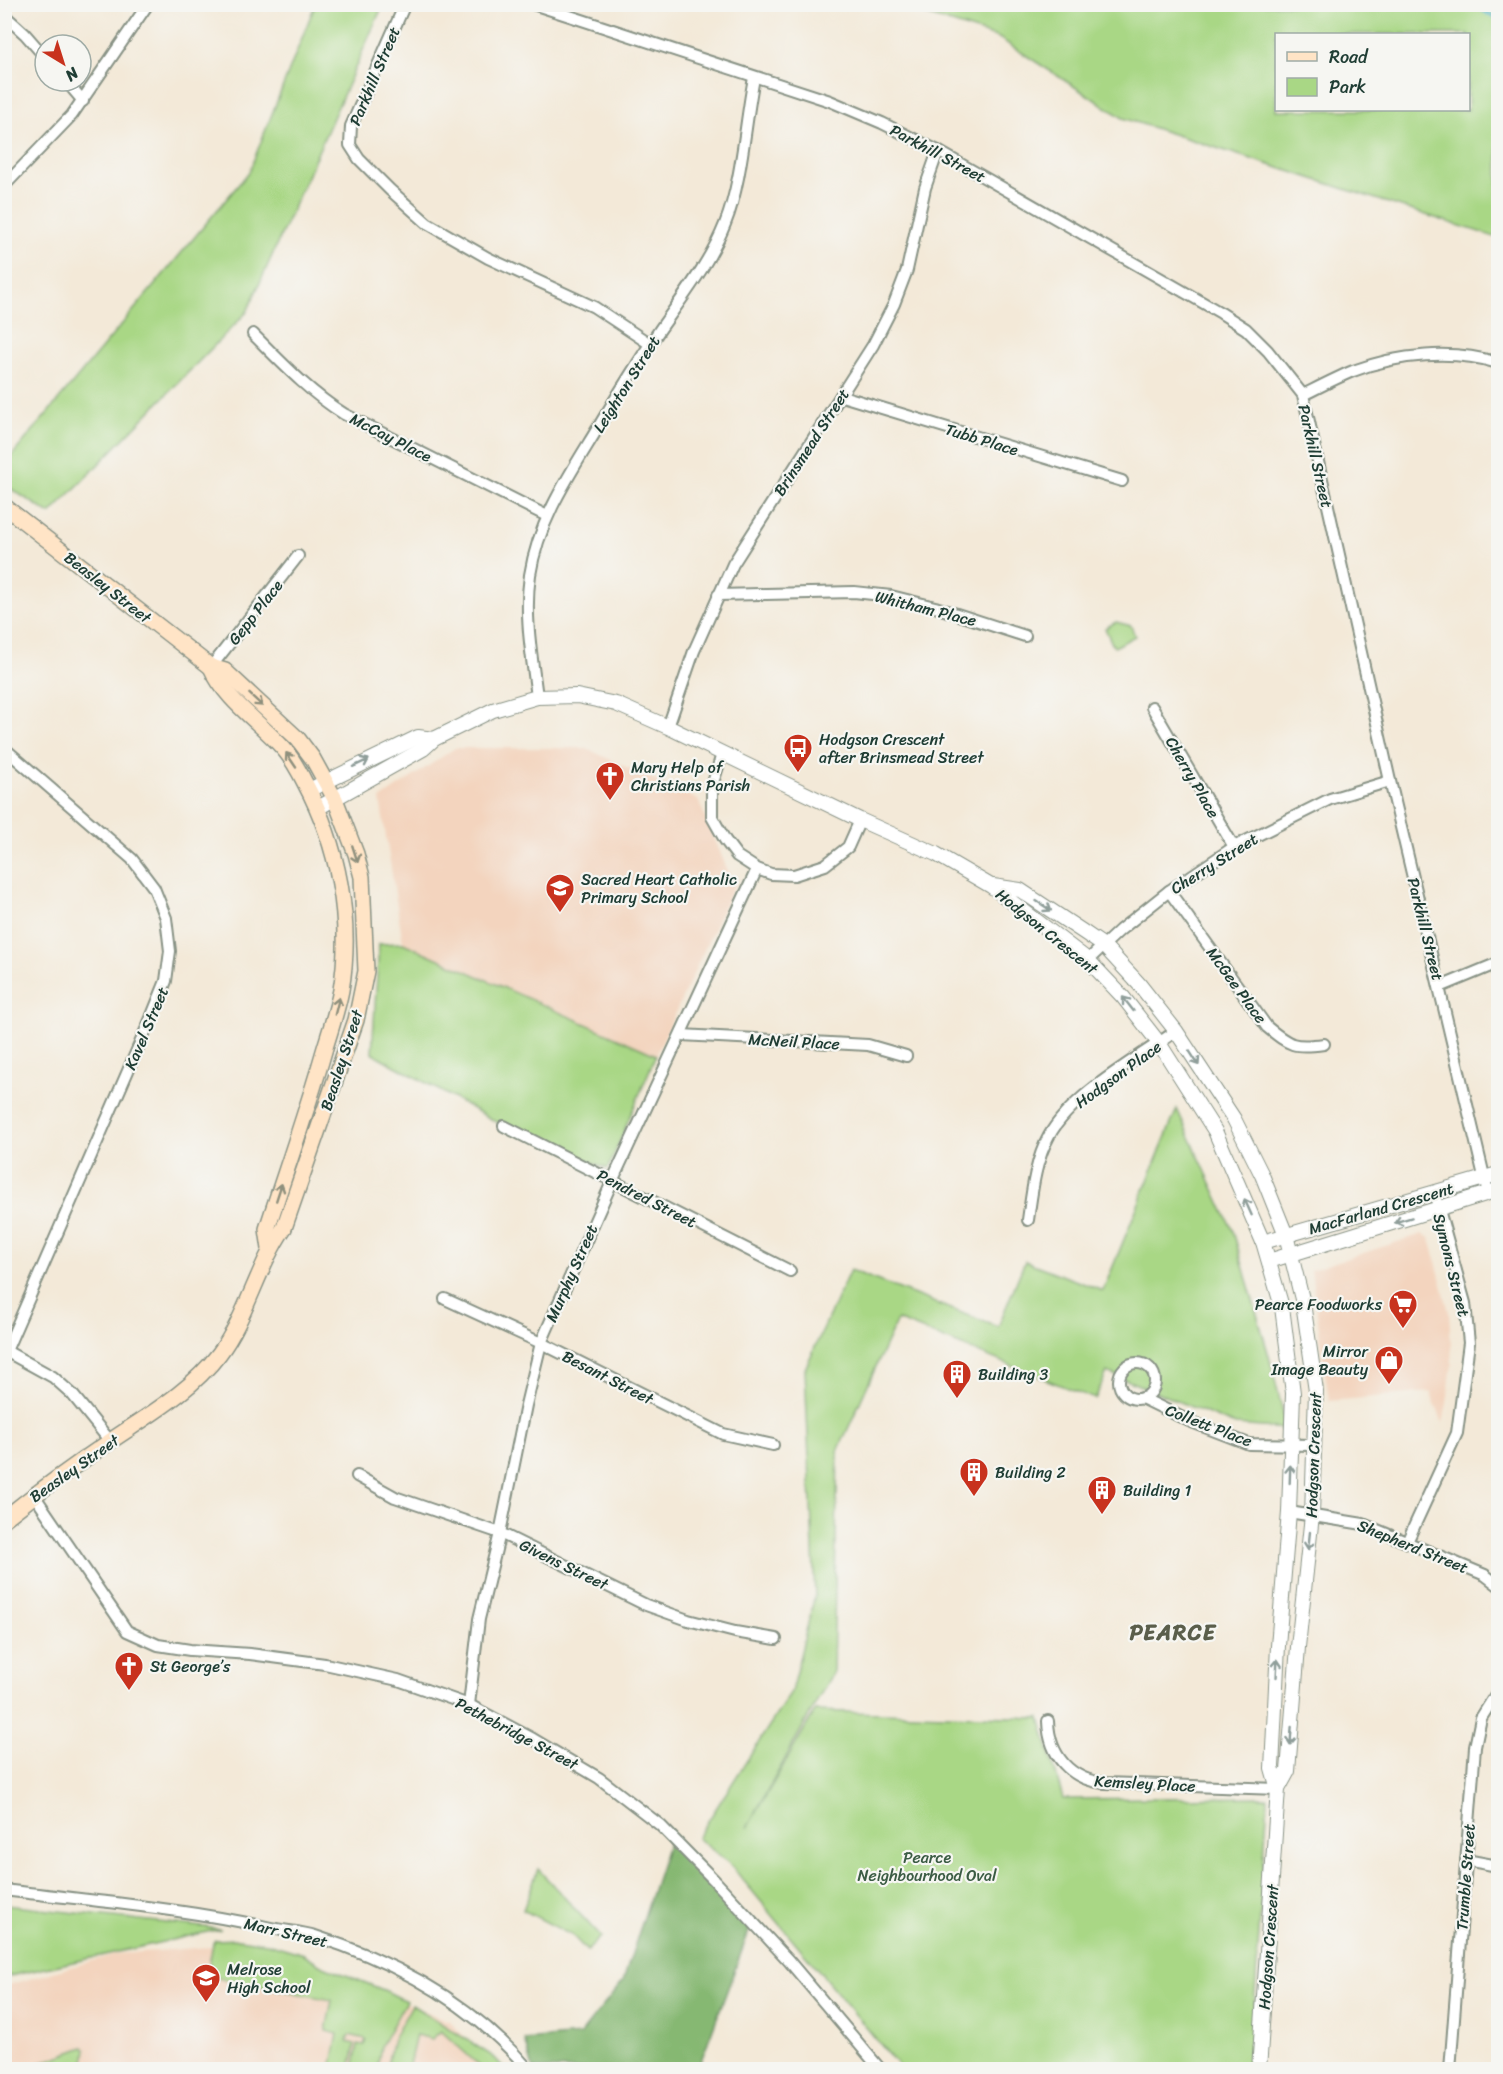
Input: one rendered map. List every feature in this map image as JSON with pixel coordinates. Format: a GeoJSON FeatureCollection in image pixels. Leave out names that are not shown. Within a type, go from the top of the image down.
{"type":"FeatureCollection","features":[{"type":"Feature","properties":{"kind":"main road","name":"Beasley Street"},"geometry":{"type":"LineString","coordinates":[[4,506],[211,668],[225,671],[298,739],[314,759],[335,799],[356,854],[362,878],[366,971],[356,1020],[284,1228],[270,1249],[238,1321],[219,1354],[187,1387],[152,1414],[110,1441],[4,1519]]}},
{"type":"Feature","properties":{"kind":"main road","name":"Beasley Street"},"geometry":{"type":"LineString","coordinates":[[211,668],[218,683],[284,749],[309,790],[318,808],[336,862],[340,885],[345,952],[342,981],[318,1074],[267,1229],[270,1249]]}},
{"type":"Feature","properties":{"kind":"street"},"geometry":{"type":"LineString","coordinates":[[4,186],[83,101],[148,4]]}},
{"type":"Feature","properties":{"kind":"street","name":"Parkhill Street"},"geometry":{"type":"LineString","coordinates":[[405,4],[351,126],[350,145],[359,159],[427,223],[488,258],[594,307],[650,344]]}},
{"type":"Feature","properties":{"kind":"street","name":"Parkhill Street"},"geometry":{"type":"LineString","coordinates":[[533,4],[830,101],[882,123],[938,151],[1221,313],[1246,329],[1268,351],[1303,395],[1390,781],[1484,1178],[1493,1191]]}},
{"type":"Feature","properties":{"kind":"street"},"geometry":{"type":"LineString","coordinates":[[4,15],[33,43]]}},
{"type":"Feature","properties":{"kind":"street","name":"Leighton Street"},"geometry":{"type":"LineString","coordinates":[[537,697],[528,614],[536,546],[547,516],[594,433],[650,344],[710,256],[725,224],[735,193],[754,78]]}},
{"type":"Feature","properties":{"kind":"street"},"geometry":{"type":"LineString","coordinates":[[76,93],[83,101]]}},
{"type":"Feature","properties":{"kind":"street","name":"Brinsmead Street"},"geometry":{"type":"LineString","coordinates":[[668,727],[694,651],[733,564],[842,396],[873,345],[894,304],[908,270],[925,188],[938,151]]}},
{"type":"Feature","properties":{"kind":"street","name":"McCay Place"},"geometry":{"type":"LineString","coordinates":[[253,334],[321,400],[344,414],[547,516]]}},
{"type":"Feature","properties":{"kind":"street"},"geometry":{"type":"LineString","coordinates":[[1303,395],[1354,371],[1394,359],[1440,355],[1480,357],[1498,363]]}},
{"type":"Feature","properties":{"kind":"street","name":"Tubb Place"},"geometry":{"type":"LineString","coordinates":[[842,396],[1122,481]]}},
{"type":"Feature","properties":{"kind":"street","name":"Gepp Place"},"geometry":{"type":"LineString","coordinates":[[211,668],[298,556]]}},
{"type":"Feature","properties":{"kind":"street","name":"Whitham Place"},"geometry":{"type":"LineString","coordinates":[[718,595],[854,592],[891,596],[935,607],[1025,636]]}},
{"type":"Feature","properties":{"kind":"street","name":"Hodgson Crescent"},"geometry":{"type":"LineString","coordinates":[[318,808],[423,749],[434,739],[492,710],[537,697],[576,696],[616,704],[936,854],[991,886],[1088,960],[1124,997],[1159,1044],[1215,1131],[1263,1242],[1282,1307],[1288,1348],[1293,1393],[1292,1445],[1272,1768],[1278,1789],[1259,2070]]}},
{"type":"Feature","properties":{"kind":"street","name":"Cherry Place"},"geometry":{"type":"LineString","coordinates":[[1152,707],[1234,847]]}},
{"type":"Feature","properties":{"kind":"street","name":"Hodgson Crescent"},"geometry":{"type":"LineString","coordinates":[[309,790],[418,737],[434,739]]}},
{"type":"Feature","properties":{"kind":"street","name":"Kavel Street"},"geometry":{"type":"LineString","coordinates":[[4,748],[132,860],[154,888],[166,918],[170,951],[166,981],[151,1018],[5,1350]]}},
{"type":"Feature","properties":{"kind":"street"},"geometry":{"type":"LineString","coordinates":[[723,754],[712,786],[712,817],[737,856],[757,869],[771,874],[794,875],[825,865],[848,847],[860,820]]}},
{"type":"Feature","properties":{"kind":"street","name":"Cherry Street"},"geometry":{"type":"LineString","coordinates":[[1088,960],[1169,891],[1234,847],[1330,799],[1390,781]]}},
{"type":"Feature","properties":{"kind":"street","name":"Murphy Street"},"geometry":{"type":"LineString","coordinates":[[469,1705],[479,1619],[541,1343],[613,1179],[757,869]]}},
{"type":"Feature","properties":{"kind":"street","name":"Hodgson Crescent"},"geometry":{"type":"LineString","coordinates":[[991,886],[1020,890],[1104,946],[1139,984],[1176,1031],[1234,1119],[1262,1175],[1286,1235],[1303,1303],[1316,1391],[1312,1515],[1288,1772],[1278,1789]]}},
{"type":"Feature","properties":{"kind":"street","name":"McGee Place"},"geometry":{"type":"LineString","coordinates":[[1169,891],[1267,1027],[1285,1042],[1302,1047],[1324,1044]]}},
{"type":"Feature","properties":{"kind":"street"},"geometry":{"type":"LineString","coordinates":[[1440,987],[1498,963]]}},
{"type":"Feature","properties":{"kind":"street","name":"Hodgson Place"},"geometry":{"type":"LineString","coordinates":[[1028,1220],[1034,1176],[1042,1152],[1049,1136],[1063,1115],[1093,1090],[1176,1031]]}},
{"type":"Feature","properties":{"kind":"street","name":"McNeil Place"},"geometry":{"type":"LineString","coordinates":[[681,1035],[868,1046],[906,1056]]}},
{"type":"Feature","properties":{"kind":"street","name":"Pendred Street"},"geometry":{"type":"LineString","coordinates":[[504,1126],[613,1179],[790,1271]]}},
{"type":"Feature","properties":{"kind":"street","name":"MacFarland Crescent"},"geometry":{"type":"LineString","coordinates":[[1263,1242],[1498,1174]]}},
{"type":"Feature","properties":{"kind":"street","name":"MacFarland Crescent"},"geometry":{"type":"LineString","coordinates":[[1269,1262],[1493,1191]]}},
{"type":"Feature","properties":{"kind":"street","name":"Symons Street"},"geometry":{"type":"LineString","coordinates":[[1407,1542],[1457,1433],[1469,1343],[1465,1303],[1434,1192]]}},
{"type":"Feature","properties":{"kind":"street","name":"Besant Street"},"geometry":{"type":"LineString","coordinates":[[445,1299],[541,1343],[723,1434],[773,1445]]}},
{"type":"Feature","properties":{"kind":"street"},"geometry":{"type":"LineString","coordinates":[[5,1350],[53,1377],[72,1394],[110,1441]]}},
{"type":"Feature","properties":{"kind":"street","name":"Collett Place"},"geometry":{"type":"LineString","coordinates":[[1142,1398],[1188,1421],[1249,1444],[1315,1445]]}},
{"type":"Feature","properties":{"kind":"street","name":"Givens Street"},"geometry":{"type":"LineString","coordinates":[[357,1476],[394,1497],[500,1533],[646,1605],[735,1632],[776,1639]]}},
{"type":"Feature","properties":{"kind":"street","name":"Pethebridge Street"},"geometry":{"type":"LineString","coordinates":[[34,1495],[128,1631],[158,1645],[326,1664],[398,1680],[469,1705],[599,1778],[660,1825],[715,1881],[789,1961],[881,2070]]}},
{"type":"Feature","properties":{"kind":"street","name":"Shepherd Street"},"geometry":{"type":"LineString","coordinates":[[1289,1512],[1363,1524],[1485,1575],[1498,1585]]}},
{"type":"Feature","properties":{"kind":"street","name":"Trumble Street"},"geometry":{"type":"LineString","coordinates":[[1450,2070],[1475,1747],[1480,1719],[1498,1691]]}},
{"type":"Feature","properties":{"kind":"street","name":"Kemsley Place"},"geometry":{"type":"LineString","coordinates":[[1048,1721],[1050,1741],[1058,1758],[1070,1771],[1087,1779],[1105,1783],[1278,1789]]}},
{"type":"Feature","properties":{"kind":"street"},"geometry":{"type":"LineString","coordinates":[[1466,1860],[1498,1866]]}},
{"type":"Feature","properties":{"kind":"street","name":"Marr Street"},"geometry":{"type":"LineString","coordinates":[[4,1890],[221,1917],[313,1935],[375,1958],[423,1982],[471,2014],[507,2045],[529,2070]]}},
{"type":"Feature","properties":{"kind":"shaded area","name":"Sacred Heart Catholic Primary School"},"geometry":{"type":"Polygon","coordinates":[[[455,748],[585,748],[698,800],[734,885],[656,1055],[403,943],[380,799],[455,748]]]}},
{"type":"Feature","properties":{"kind":"shaded area"},"geometry":{"type":"Polygon","coordinates":[[[1422,1234],[1430,1238],[1449,1312],[1452,1363],[1443,1423],[1430,1392],[1329,1401],[1311,1270],[1422,1234]]]}},
{"type":"Feature","properties":{"kind":"shaded area","name":"Melrose High School"},"geometry":{"type":"Polygon","coordinates":[[[264,1943],[451,2022],[493,2069],[5,2070],[5,1986],[116,1954],[264,1943]]]}},
{"type":"Feature","properties":{"kind":"green space"},"geometry":{"type":"Polygon","coordinates":[[[315,5],[383,5],[247,312],[50,514],[5,485],[5,464],[249,172],[315,5]]]}},
{"type":"Feature","properties":{"kind":"green space"},"geometry":{"type":"Polygon","coordinates":[[[895,5],[1498,5],[1498,238],[1123,118],[999,38],[895,5]]]}},
{"type":"Feature","properties":{"kind":"green space"},"geometry":{"type":"Polygon","coordinates":[[[1116,622],[1131,626],[1135,636],[1115,647],[1105,628],[1116,622]]]}},
{"type":"Feature","properties":{"kind":"green space"},"geometry":{"type":"Polygon","coordinates":[[[403,943],[656,1055],[608,1169],[504,1126],[372,1053],[379,944],[403,943]]]}},
{"type":"Feature","properties":{"kind":"green space","name":"Pearce Neighbourhood Oval"},"geometry":{"type":"Polygon","coordinates":[[[1177,1109],[1233,1231],[1269,1356],[1287,1429],[1235,1425],[1107,1372],[1095,1399],[897,1320],[838,1451],[833,1672],[747,1828],[815,1711],[1040,1718],[1063,1799],[1268,1797],[1250,2069],[901,2069],[728,1862],[697,1838],[791,1692],[815,1595],[805,1369],[850,1270],[998,1327],[1025,1261],[1103,1291],[1177,1109]]]}},
{"type":"Feature","properties":{"kind":"green space"},"geometry":{"type":"Polygon","coordinates":[[[668,1844],[751,1926],[698,2069],[533,2069],[525,2040],[580,2035],[623,1981],[668,1844]]]}},
{"type":"Feature","properties":{"kind":"green space"},"geometry":{"type":"Polygon","coordinates":[[[538,1869],[601,1937],[587,1951],[573,1936],[523,1910],[538,1869]]]}},
{"type":"Feature","properties":{"kind":"green space"},"geometry":{"type":"Polygon","coordinates":[[[5,1905],[221,1929],[5,1977],[5,1905]]]}},
{"type":"Feature","properties":{"kind":"green space"},"geometry":{"type":"Polygon","coordinates":[[[238,1939],[267,1943],[304,1954],[321,1965],[406,2001],[381,2046],[377,2069],[353,2069],[358,2044],[364,2045],[366,2039],[349,2035],[347,2042],[355,2044],[350,2069],[331,2069],[338,2034],[326,2031],[332,2000],[207,1976],[215,1940],[238,1939]]]}},
{"type":"Feature","properties":{"kind":"green space"},"geometry":{"type":"Polygon","coordinates":[[[412,2005],[494,2057],[505,2069],[483,2069],[441,2031],[432,2039],[416,2035],[408,2069],[386,2069],[393,2039],[412,2005]]]}},
{"type":"Feature","properties":{"kind":"green space"},"geometry":{"type":"Polygon","coordinates":[[[84,2047],[86,2050],[83,2069],[25,2069],[84,2047]]]}},
{"type":"Feature","properties":{"kind":"waterway"},"geometry":{"type":"LineString","coordinates":[[1474,4],[1498,20]]}},
{"type":"Feature","properties":{"kind":"place","name":"Hodgson Crescent after Brinsmead Street"},"geometry":{"type":"Point","coordinates":[798,774]}},
{"type":"Feature","properties":{"kind":"place","name":"Mary Help of Christians Parish"},"geometry":{"type":"Point","coordinates":[610,802]}},
{"type":"Feature","properties":{"kind":"place","name":"Sacred Heart Catholic Primary School"},"geometry":{"type":"Point","coordinates":[560,914]}},
{"type":"Feature","properties":{"kind":"place","name":"Pearce Foodworks"},"geometry":{"type":"Point","coordinates":[1403,1330]}},
{"type":"Feature","properties":{"kind":"place","name":"Mirror Image Beauty"},"geometry":{"type":"Point","coordinates":[1389,1386]}},
{"type":"Feature","properties":{"kind":"place","name":"Building 3"},"geometry":{"type":"Point","coordinates":[957,1400]}},
{"type":"Feature","properties":{"kind":"place","name":"Building 2"},"geometry":{"type":"Point","coordinates":[974,1498]}},
{"type":"Feature","properties":{"kind":"place","name":"Building 1"},"geometry":{"type":"Point","coordinates":[1102,1516]}},
{"type":"Feature","properties":{"kind":"place","name":"St George’s"},"geometry":{"type":"Point","coordinates":[129,1692]}},
{"type":"Feature","properties":{"kind":"place","name":"Melrose High School"},"geometry":{"type":"Point","coordinates":[206,2004]}},
{"type":"Feature","properties":{"kind":"district","name":"PEARCE"},"geometry":{"type":"Point","coordinates":[1173,1632]}}]}
